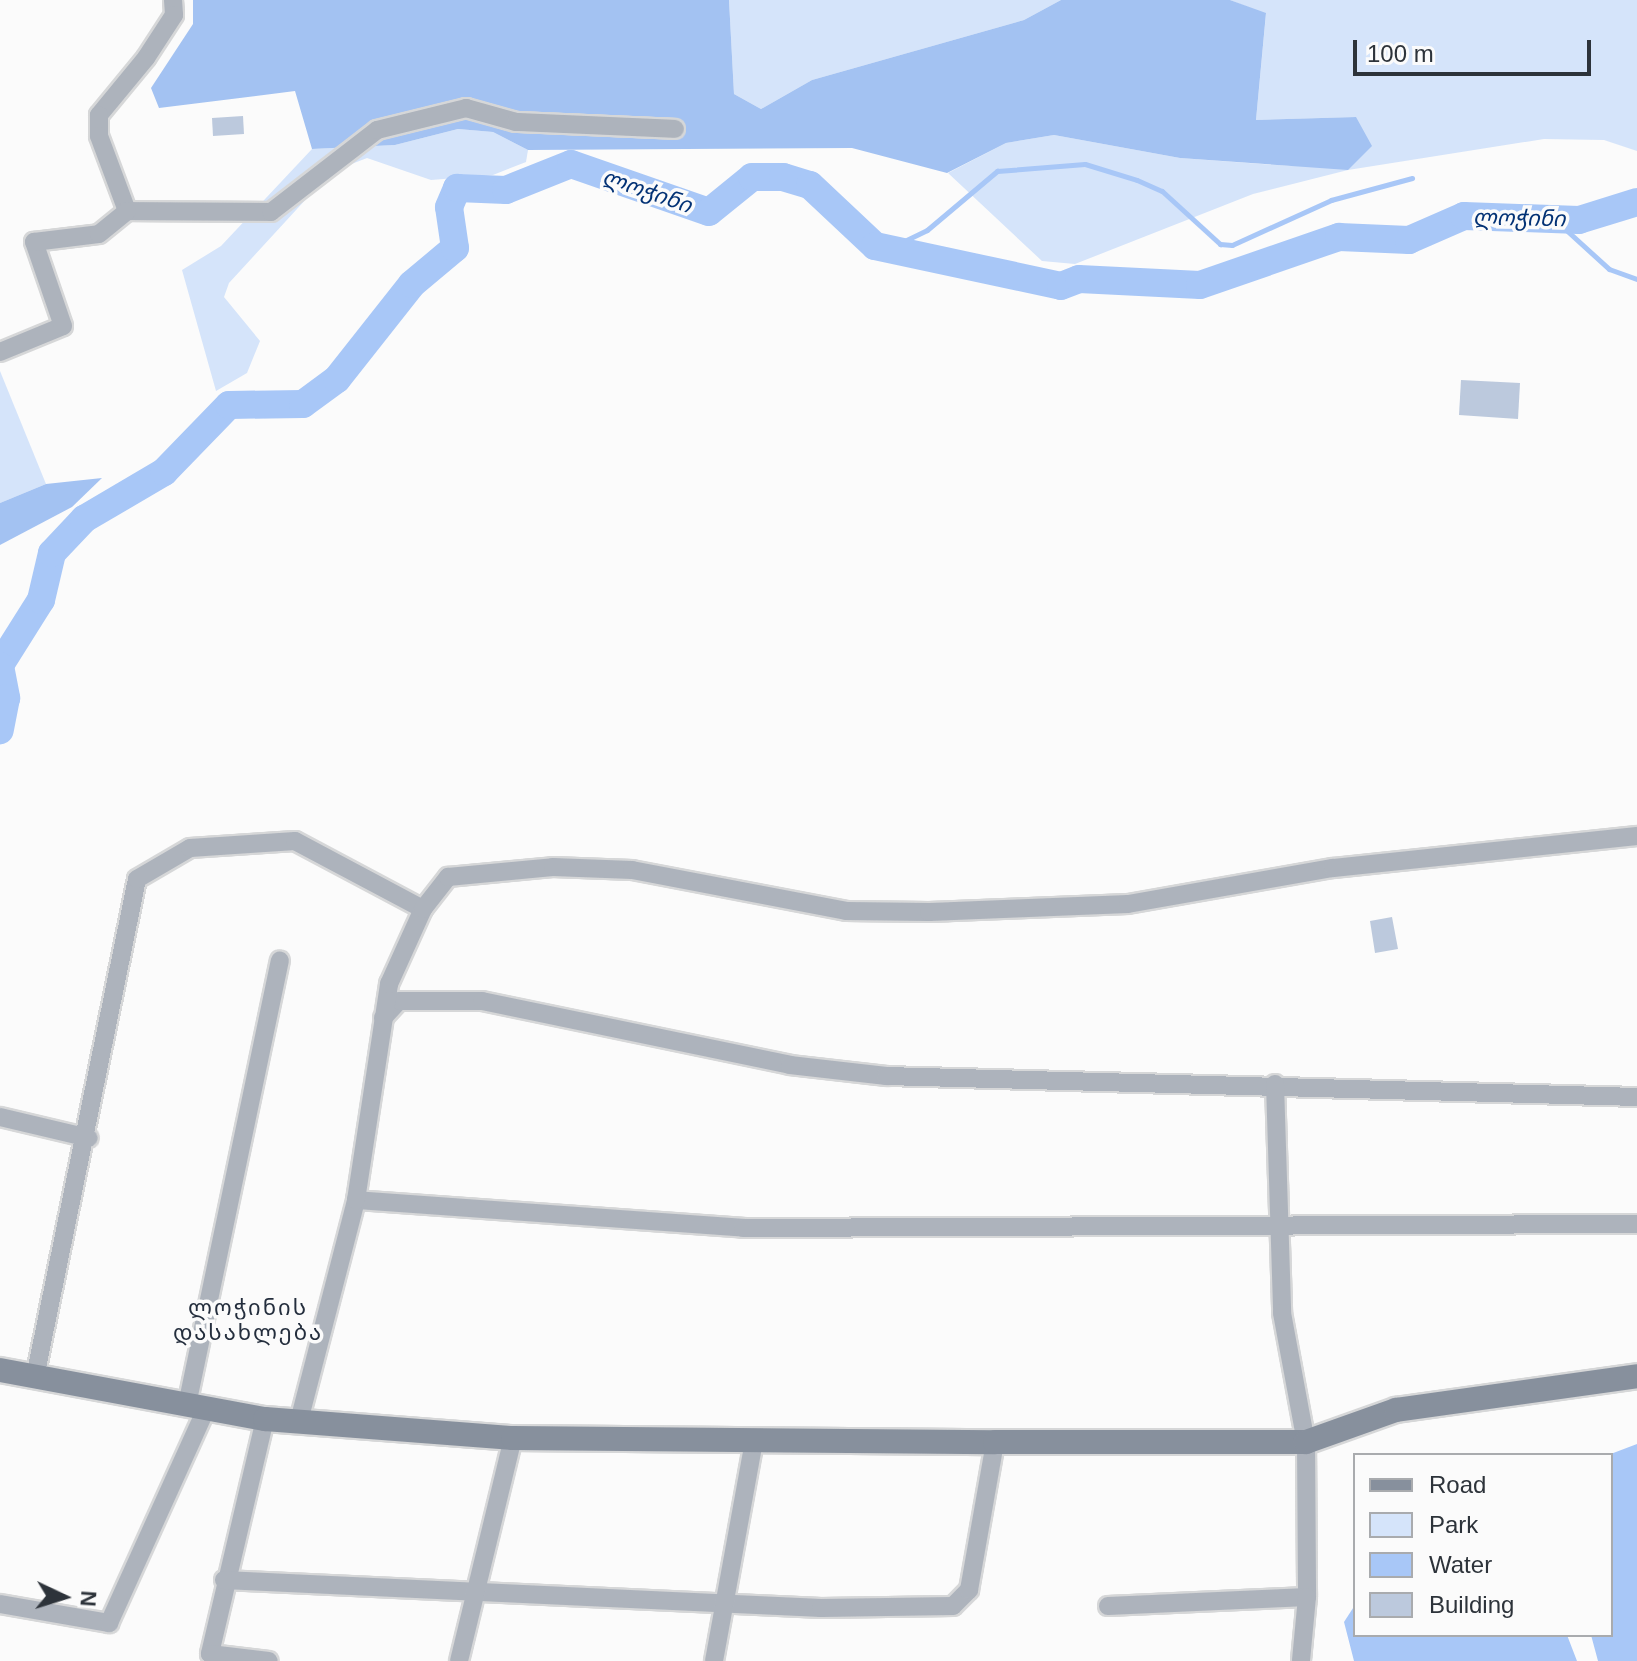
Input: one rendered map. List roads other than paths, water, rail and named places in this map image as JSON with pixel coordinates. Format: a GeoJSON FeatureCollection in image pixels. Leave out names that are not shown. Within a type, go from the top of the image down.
{"type":"FeatureCollection","features":[{"type":"Feature","properties":{"kind":"street"},"geometry":{"type":"LineString","coordinates":[[127,211],[99,136],[99,115],[146,58],[174,15],[173,0]]}},
{"type":"Feature","properties":{"kind":"street"},"geometry":{"type":"LineString","coordinates":[[0,352],[63,326],[34,242],[99,234],[127,211],[271,212],[377,130],[466,108],[516,122],[675,129]]}},
{"type":"Feature","properties":{"kind":"street"},"geometry":{"type":"LineString","coordinates":[[299,1421],[356,1200],[389,984],[423,909],[448,877],[553,867],[632,870],[886,913],[1128,904],[1333,868],[1637,836]]}},
{"type":"Feature","properties":{"kind":"street"},"geometry":{"type":"LineString","coordinates":[[35,1377],[89,1138],[137,879],[190,848],[295,841],[423,909]]}},
{"type":"Feature","properties":{"kind":"street"},"geometry":{"type":"LineString","coordinates":[[0,1604],[109,1623],[196,1407],[280,961]]}},
{"type":"Feature","properties":{"kind":"street"},"geometry":{"type":"LineString","coordinates":[[383,1018],[399,1001],[433,995],[790,1065],[886,1076],[1275,1084],[1637,1097]]}},
{"type":"Feature","properties":{"kind":"street"},"geometry":{"type":"LineString","coordinates":[[1275,1084],[1282,1313],[1306,1442],[1307,1597],[1301,1661]]}},
{"type":"Feature","properties":{"kind":"street"},"geometry":{"type":"LineString","coordinates":[[0,1117],[89,1138]]}},
{"type":"Feature","properties":{"kind":"street"},"geometry":{"type":"LineString","coordinates":[[356,1200],[743,1228],[1280,1222],[1637,1224]]}},
{"type":"Feature","properties":{"kind":"street"},"geometry":{"type":"LineString","coordinates":[[0,1370],[265,1419],[513,1438],[995,1442],[1306,1442],[1396,1410],[1637,1376]]}},
{"type":"Feature","properties":{"kind":"street"},"geometry":{"type":"LineString","coordinates":[[265,1419],[224,1580],[210,1654],[269,1661]]}},
{"type":"Feature","properties":{"kind":"street"},"geometry":{"type":"LineString","coordinates":[[459,1661],[513,1438]]}},
{"type":"Feature","properties":{"kind":"street"},"geometry":{"type":"LineString","coordinates":[[714,1661],[754,1440]]}},
{"type":"Feature","properties":{"kind":"street"},"geometry":{"type":"LineString","coordinates":[[224,1580],[724,1603],[953,1606],[964,1600],[995,1442]]}},
{"type":"Feature","properties":{"kind":"street"},"geometry":{"type":"LineString","coordinates":[[1108,1606],[1307,1597]]}},
{"type":"Feature","properties":{"kind":"water"},"geometry":{"type":"Polygon","coordinates":[[[1637,1444],[1637,1661],[1598,1661],[1592,1637],[1613,1637],[1613,1453],[1637,1444]]]}},
{"type":"Feature","properties":{"kind":"water"},"geometry":{"type":"Polygon","coordinates":[[[1353,1608],[1353,1637],[1568,1637],[1577,1661],[1354,1661],[1344,1622],[1353,1608]]]}},
{"type":"Feature","properties":{"kind":"waterway","name":"ლოჭინი"},"geometry":{"type":"LineString","coordinates":[[0,665],[41,600],[52,553],[84,519],[164,472],[229,405],[303,404],[337,379],[412,284],[455,248],[449,207],[457,188],[506,190],[571,164],[709,212],[752,177],[783,177],[810,185],[875,246],[1061,286],[1079,279],[1200,285],[1339,237],[1409,240],[1464,216],[1579,220],[1637,202]]}},
{"type":"Feature","properties":{"kind":"waterway"},"geometry":{"type":"LineString","coordinates":[[892,247],[927,230],[997,171],[1085,164],[1137,180],[1162,191],[1220,244],[1232,245],[1331,200],[1412,178]]}},
{"type":"Feature","properties":{"kind":"waterway"},"geometry":{"type":"LineString","coordinates":[[1553,218],[1609,269],[1637,279]]}},
{"type":"Feature","properties":{"kind":"waterway","name":"ლოჭინი"},"geometry":{"type":"LineString","coordinates":[[0,666],[6,698],[0,730]]}},
{"type":"Feature","properties":{"kind":"district","name":"ლოჭინის დასახლება"},"geometry":{"type":"Point","coordinates":[248,1320]}}]}
